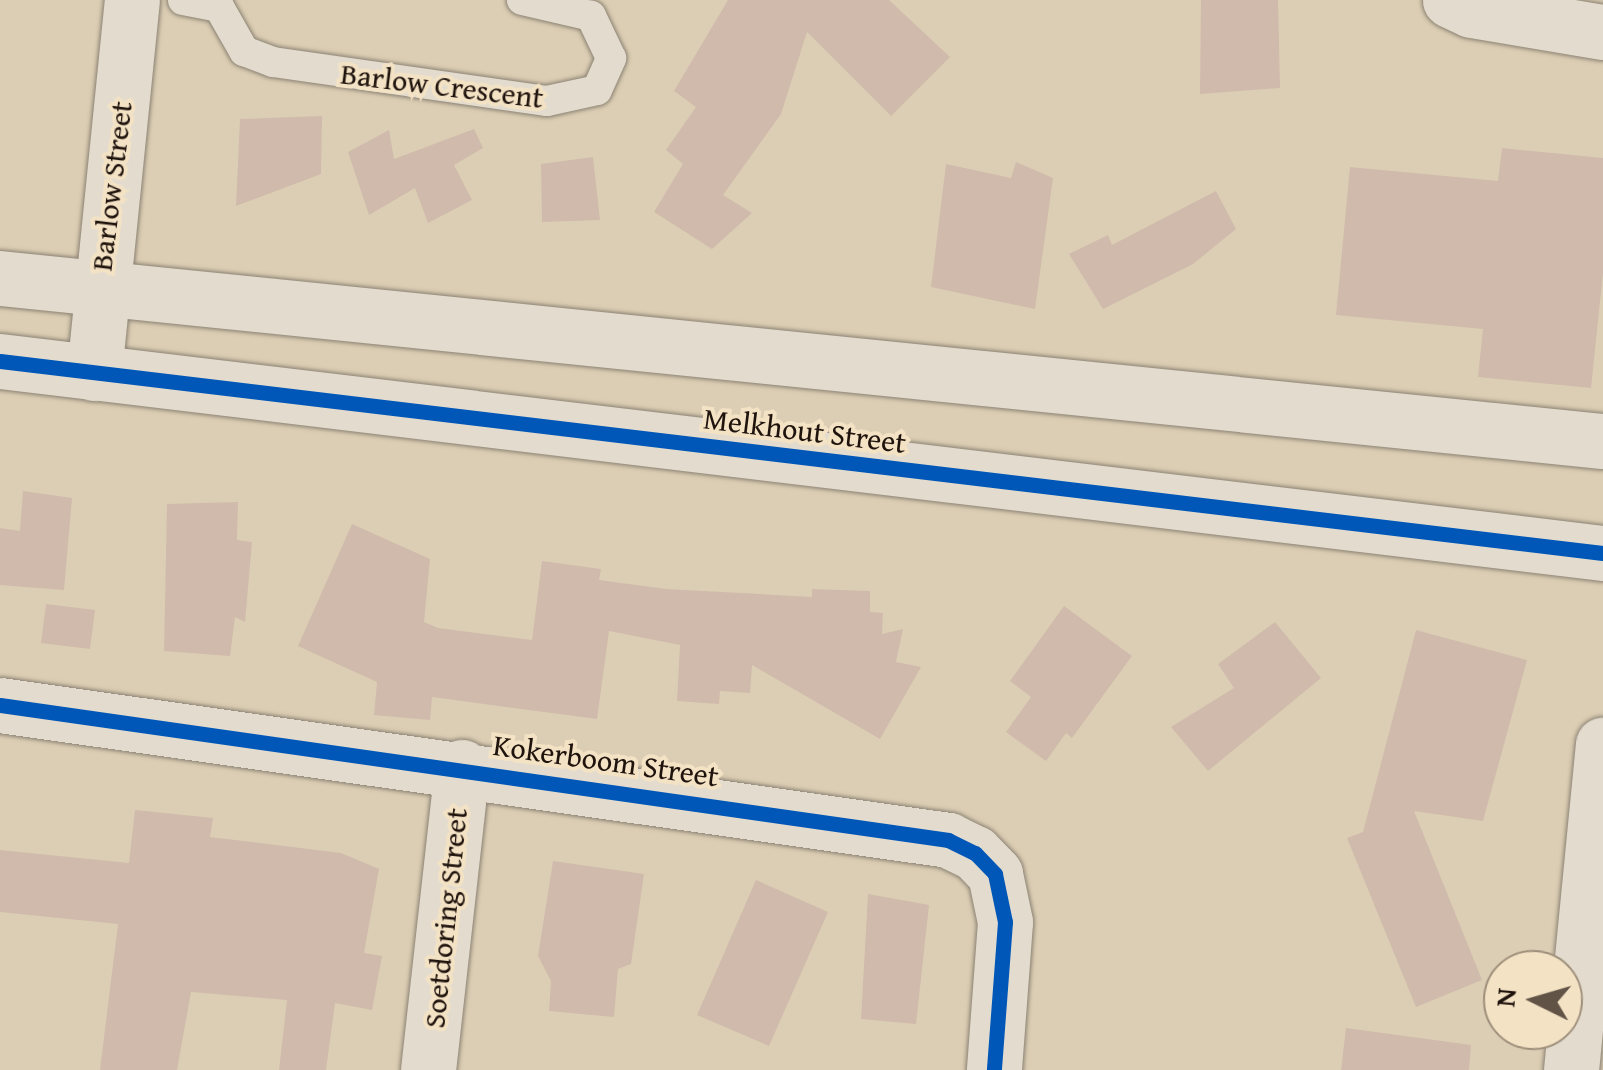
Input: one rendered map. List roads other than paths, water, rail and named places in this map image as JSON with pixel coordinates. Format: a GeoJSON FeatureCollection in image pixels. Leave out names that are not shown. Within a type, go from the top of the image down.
{"type":"FeatureCollection","features":[{"type":"Feature","properties":{"kind":"street","name":"Barlow Street"},"geometry":{"type":"LineString","coordinates":[[94,373],[99,290],[132,0]]}},
{"type":"Feature","properties":{"kind":"street"},"geometry":{"type":"LineString","coordinates":[[1450,0],[1471,10],[1603,32]]}},
{"type":"Feature","properties":{"kind":"street"},"geometry":{"type":"LineString","coordinates":[[0,278],[1603,441]]}},
{"type":"Feature","properties":{"kind":"street","name":"Melkhout Street"},"geometry":{"type":"LineString","coordinates":[[0,361],[1603,554]]}},
{"type":"Feature","properties":{"kind":"street","name":"Kokerboom Street"},"geometry":{"type":"LineString","coordinates":[[0,705],[914,832],[974,852],[995,874],[1005,922],[994,1070]]}},
{"type":"Feature","properties":{"kind":"street"},"geometry":{"type":"LineString","coordinates":[[1571,1070],[1603,746]]}},
{"type":"Feature","properties":{"kind":"street","name":"Soetdoring Street"},"geometry":{"type":"LineString","coordinates":[[428,1070],[462,767]]}},
{"type":"Feature","properties":{"kind":"lane","name":"Barlow Crescent"},"geometry":{"type":"LineString","coordinates":[[183,0],[221,3],[244,50],[273,62],[547,100],[597,90],[611,58],[591,16],[522,0]]}}]}
